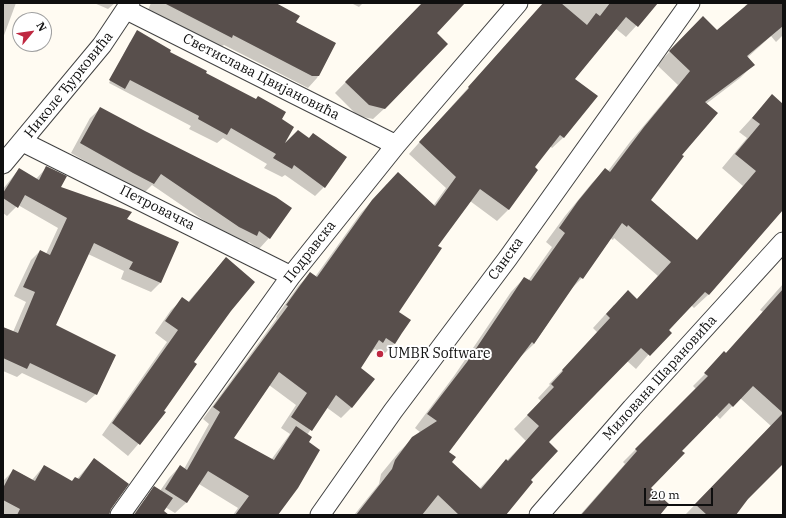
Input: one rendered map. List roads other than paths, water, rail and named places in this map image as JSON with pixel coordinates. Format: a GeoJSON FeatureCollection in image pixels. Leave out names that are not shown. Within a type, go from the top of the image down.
{"type":"FeatureCollection","features":[{"type":"Feature","properties":{"kind":"street","name":"Подравска"},"geometry":{"type":"LineString","coordinates":[[120,515],[290,276],[396,144],[518,3]]}},
{"type":"Feature","properties":{"kind":"street","name":"Санска"},"geometry":{"type":"LineString","coordinates":[[320,515],[393,411],[508,258],[690,3]]}},
{"type":"Feature","properties":{"kind":"street","name":"Светислава Цвијановића"},"geometry":{"type":"LineString","coordinates":[[129,7],[396,144]]}},
{"type":"Feature","properties":{"kind":"street","name":"Николе Ђурковића"},"geometry":{"type":"LineString","coordinates":[[3,164],[23,142],[102,45],[129,7]]}},
{"type":"Feature","properties":{"kind":"street","name":"Петровачка"},"geometry":{"type":"LineString","coordinates":[[23,142],[290,276]]}},
{"type":"Feature","properties":{"kind":"street","name":"Милована Шарановића"},"geometry":{"type":"LineString","coordinates":[[539,515],[632,408],[783,242]]}},
{"type":"Feature","properties":{"kind":"place","name":"UMBR Software"},"geometry":{"type":"Point","coordinates":[380,354]}}]}
